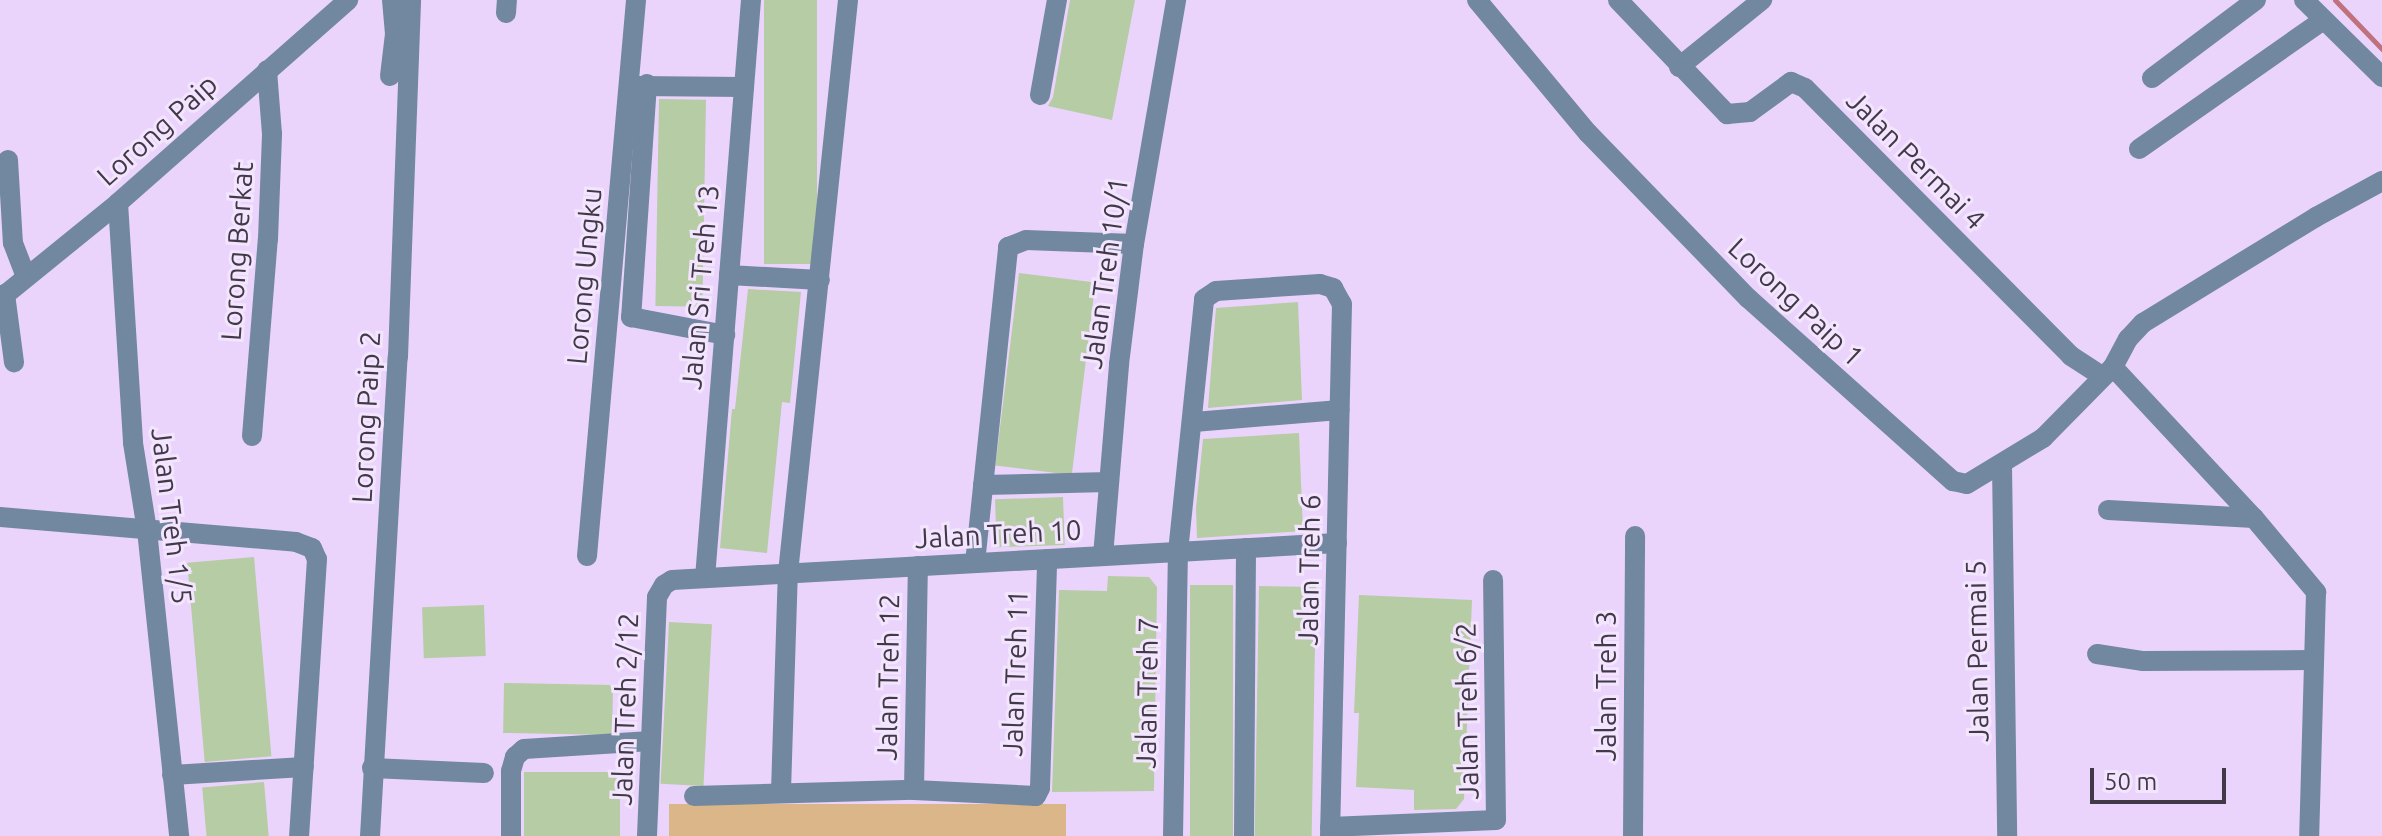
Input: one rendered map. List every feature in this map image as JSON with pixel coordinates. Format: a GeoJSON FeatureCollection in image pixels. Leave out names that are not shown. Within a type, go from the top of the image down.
{"type":"FeatureCollection","features":[{"type":"Feature","properties":{"kind":"street","name":"Lorong Paip"},"geometry":{"type":"LineString","coordinates":[[3,296],[118,203],[348,0]]}},
{"type":"Feature","properties":{"kind":"street"},"geometry":{"type":"LineString","coordinates":[[390,76],[395,34],[392,0]]}},
{"type":"Feature","properties":{"kind":"street","name":"Lorong Paip 2"},"geometry":{"type":"LineString","coordinates":[[370,836],[398,357],[411,0]]}},
{"type":"Feature","properties":{"kind":"street","name":"Lorong Ungku"},"geometry":{"type":"LineString","coordinates":[[587,556],[637,85],[636,0]]}},
{"type":"Feature","properties":{"kind":"street","name":"Jalan Sri Treh 13"},"geometry":{"type":"LineString","coordinates":[[705,578],[751,0]]}},
{"type":"Feature","properties":{"kind":"street"},"geometry":{"type":"LineString","coordinates":[[781,791],[788,573],[815,280],[834,0]]}},
{"type":"Feature","properties":{"kind":"street"},"geometry":{"type":"LineString","coordinates":[[815,280],[848,0]]}},
{"type":"Feature","properties":{"kind":"street"},"geometry":{"type":"LineString","coordinates":[[1040,95],[1057,0]]}},
{"type":"Feature","properties":{"kind":"street","name":"Jalan Treh 10/1"},"geometry":{"type":"LineString","coordinates":[[1103,556],[1134,244],[1176,0]]}},
{"type":"Feature","properties":{"kind":"street","name":"Lorong Paip 1"},"geometry":{"type":"LineString","coordinates":[[1477,0],[1588,133],[1748,298],[1953,481],[1967,484],[2043,438],[2107,372],[2128,339],[2143,323],[2316,217],[2382,181]]}},
{"type":"Feature","properties":{"kind":"street"},"geometry":{"type":"LineString","coordinates":[[1618,0],[1679,67],[1762,0]]}},
{"type":"Feature","properties":{"kind":"street"},"geometry":{"type":"LineString","coordinates":[[2152,78],[2256,0]]}},
{"type":"Feature","properties":{"kind":"street"},"geometry":{"type":"LineString","coordinates":[[2304,0],[2382,77]]}},
{"type":"Feature","properties":{"kind":"street"},"geometry":{"type":"LineString","coordinates":[[2139,149],[2323,20]]}},
{"type":"Feature","properties":{"kind":"street","name":"Jalan Permai 4"},"geometry":{"type":"LineString","coordinates":[[1679,67],[1727,114],[1750,112],[1791,82],[1805,88],[2071,356],[2107,372]]}},
{"type":"Feature","properties":{"kind":"street","name":"Lorong Berkat"},"geometry":{"type":"LineString","coordinates":[[252,436],[268,239],[272,134],[267,70]]}},
{"type":"Feature","properties":{"kind":"street"},"geometry":{"type":"LineString","coordinates":[[725,335],[635,321],[629,311],[637,85],[744,87]]}},
{"type":"Feature","properties":{"kind":"street"},"geometry":{"type":"LineString","coordinates":[[8,160],[13,243],[26,277]]}},
{"type":"Feature","properties":{"kind":"street","name":"Jalan Treh 1/5"},"geometry":{"type":"LineString","coordinates":[[118,203],[133,443],[147,530],[179,836]]}},
{"type":"Feature","properties":{"kind":"street"},"geometry":{"type":"LineString","coordinates":[[975,563],[1008,247],[1026,240],[1134,244]]}},
{"type":"Feature","properties":{"kind":"street"},"geometry":{"type":"LineString","coordinates":[[729,275],[815,280]]}},
{"type":"Feature","properties":{"kind":"street","name":"Jalan Treh 7"},"geometry":{"type":"LineString","coordinates":[[1173,836],[1178,552],[1194,422],[1204,299],[1216,291],[1320,284],[1333,288],[1342,304]]}},
{"type":"Feature","properties":{"kind":"street"},"geometry":{"type":"LineString","coordinates":[[3,296],[14,362]]}},
{"type":"Feature","properties":{"kind":"street","name":"Jalan Treh 6"},"geometry":{"type":"LineString","coordinates":[[1330,831],[1342,304]]}},
{"type":"Feature","properties":{"kind":"street"},"geometry":{"type":"LineString","coordinates":[[2107,372],[2254,518],[2316,592],[2309,836]]}},
{"type":"Feature","properties":{"kind":"street"},"geometry":{"type":"LineString","coordinates":[[1194,422],[1340,410]]}},
{"type":"Feature","properties":{"kind":"street","name":"Jalan Permai 5"},"geometry":{"type":"LineString","coordinates":[[2002,465],[2007,836]]}},
{"type":"Feature","properties":{"kind":"street"},"geometry":{"type":"LineString","coordinates":[[983,485],[1109,482]]}},
{"type":"Feature","properties":{"kind":"street"},"geometry":{"type":"LineString","coordinates":[[2108,510],[2254,518]]}},
{"type":"Feature","properties":{"kind":"street"},"geometry":{"type":"LineString","coordinates":[[0,517],[296,542],[305,544],[316,553],[299,836]]}},
{"type":"Feature","properties":{"kind":"street","name":"Jalan Treh 3"},"geometry":{"type":"LineString","coordinates":[[1633,836],[1635,536]]}},
{"type":"Feature","properties":{"kind":"street","name":"Jalan Treh 10"},"geometry":{"type":"LineString","coordinates":[[664,585],[672,580],[1337,543]]}},
{"type":"Feature","properties":{"kind":"street"},"geometry":{"type":"LineString","coordinates":[[1244,836],[1246,548]]}},
{"type":"Feature","properties":{"kind":"street","name":"Jalan Treh 11"},"geometry":{"type":"LineString","coordinates":[[914,790],[1030,798],[1040,788],[1047,559]]}},
{"type":"Feature","properties":{"kind":"street","name":"Jalan Treh 12"},"geometry":{"type":"LineString","coordinates":[[914,790],[918,566]]}},
{"type":"Feature","properties":{"kind":"street","name":"Jalan Treh 6/2"},"geometry":{"type":"LineString","coordinates":[[1330,831],[1496,828],[1493,580]]}},
{"type":"Feature","properties":{"kind":"street","name":"Jalan Treh 2/12"},"geometry":{"type":"LineString","coordinates":[[647,836],[657,597],[664,585]]}},
{"type":"Feature","properties":{"kind":"street"},"geometry":{"type":"LineString","coordinates":[[2097,654],[2143,661],[2312,660]]}},
{"type":"Feature","properties":{"kind":"street"},"geometry":{"type":"LineString","coordinates":[[511,836],[511,771],[515,757],[524,749],[651,741]]}},
{"type":"Feature","properties":{"kind":"street"},"geometry":{"type":"LineString","coordinates":[[172,775],[304,767]]}},
{"type":"Feature","properties":{"kind":"street"},"geometry":{"type":"LineString","coordinates":[[372,768],[484,773]]}},
{"type":"Feature","properties":{"kind":"street"},"geometry":{"type":"LineString","coordinates":[[694,796],[781,791],[914,790]]}},
{"type":"Feature","properties":{"kind":"shaded area"},"geometry":{"type":"Polygon","coordinates":[[[669,804],[1066,804],[1066,836],[669,836],[669,804]]]}},
{"type":"Feature","properties":{"kind":"building"},"geometry":{"type":"Polygon","coordinates":[[[764,0],[817,0],[817,264],[764,264],[764,0]]]}},
{"type":"Feature","properties":{"kind":"building"},"geometry":{"type":"Polygon","coordinates":[[[1070,0],[1135,0],[1112,120],[1048,106],[1053,97],[1070,0]]]}},
{"type":"Feature","properties":{"kind":"building"},"geometry":{"type":"Polygon","coordinates":[[[659,99],[706,100],[702,307],[655,306],[659,99]]]}},
{"type":"Feature","properties":{"kind":"building"},"geometry":{"type":"Polygon","coordinates":[[[1019,273],[1095,282],[1072,475],[995,466],[1019,273]]]}},
{"type":"Feature","properties":{"kind":"building"},"geometry":{"type":"Polygon","coordinates":[[[748,289],[801,292],[790,403],[782,402],[767,553],[720,548],[732,409],[735,409],[748,289]]]}},
{"type":"Feature","properties":{"kind":"building"},"geometry":{"type":"Polygon","coordinates":[[[1298,302],[1302,400],[1208,408],[1216,308],[1298,302]]]}},
{"type":"Feature","properties":{"kind":"building"},"geometry":{"type":"Polygon","coordinates":[[[1299,433],[1303,531],[1197,538],[1196,508],[1203,439],[1299,433]]]}},
{"type":"Feature","properties":{"kind":"building"},"geometry":{"type":"Polygon","coordinates":[[[1063,497],[1065,545],[997,547],[995,499],[1063,497]]]}},
{"type":"Feature","properties":{"kind":"building"},"geometry":{"type":"Polygon","coordinates":[[[254,557],[271,756],[205,762],[187,563],[254,557]]]}},
{"type":"Feature","properties":{"kind":"building"},"geometry":{"type":"Polygon","coordinates":[[[1108,576],[1149,577],[1157,587],[1154,791],[1052,792],[1059,590],[1107,591],[1108,576]]]}},
{"type":"Feature","properties":{"kind":"building"},"geometry":{"type":"Polygon","coordinates":[[[1190,585],[1233,585],[1233,836],[1190,836],[1190,585]]]}},
{"type":"Feature","properties":{"kind":"building"},"geometry":{"type":"Polygon","coordinates":[[[1259,586],[1316,587],[1312,836],[1255,836],[1259,586]]]}},
{"type":"Feature","properties":{"kind":"building"},"geometry":{"type":"Polygon","coordinates":[[[1359,595],[1472,600],[1464,799],[1456,809],[1414,810],[1414,790],[1356,787],[1359,713],[1354,713],[1359,595]]]}},
{"type":"Feature","properties":{"kind":"building"},"geometry":{"type":"Polygon","coordinates":[[[484,605],[486,656],[424,658],[422,607],[484,605]]]}},
{"type":"Feature","properties":{"kind":"building"},"geometry":{"type":"Polygon","coordinates":[[[669,622],[712,624],[703,786],[661,784],[669,622]]]}},
{"type":"Feature","properties":{"kind":"building"},"geometry":{"type":"Polygon","coordinates":[[[504,683],[613,685],[612,735],[503,733],[504,683]]]}},
{"type":"Feature","properties":{"kind":"building"},"geometry":{"type":"Polygon","coordinates":[[[524,772],[620,772],[620,836],[524,836],[524,772]]]}},
{"type":"Feature","properties":{"kind":"building"},"geometry":{"type":"Polygon","coordinates":[[[264,782],[269,836],[206,836],[202,787],[264,782]]]}},
{"type":"Feature","properties":{"kind":"waterway"},"geometry":{"type":"LineString","coordinates":[[2335,0],[2382,49]]}}]}
